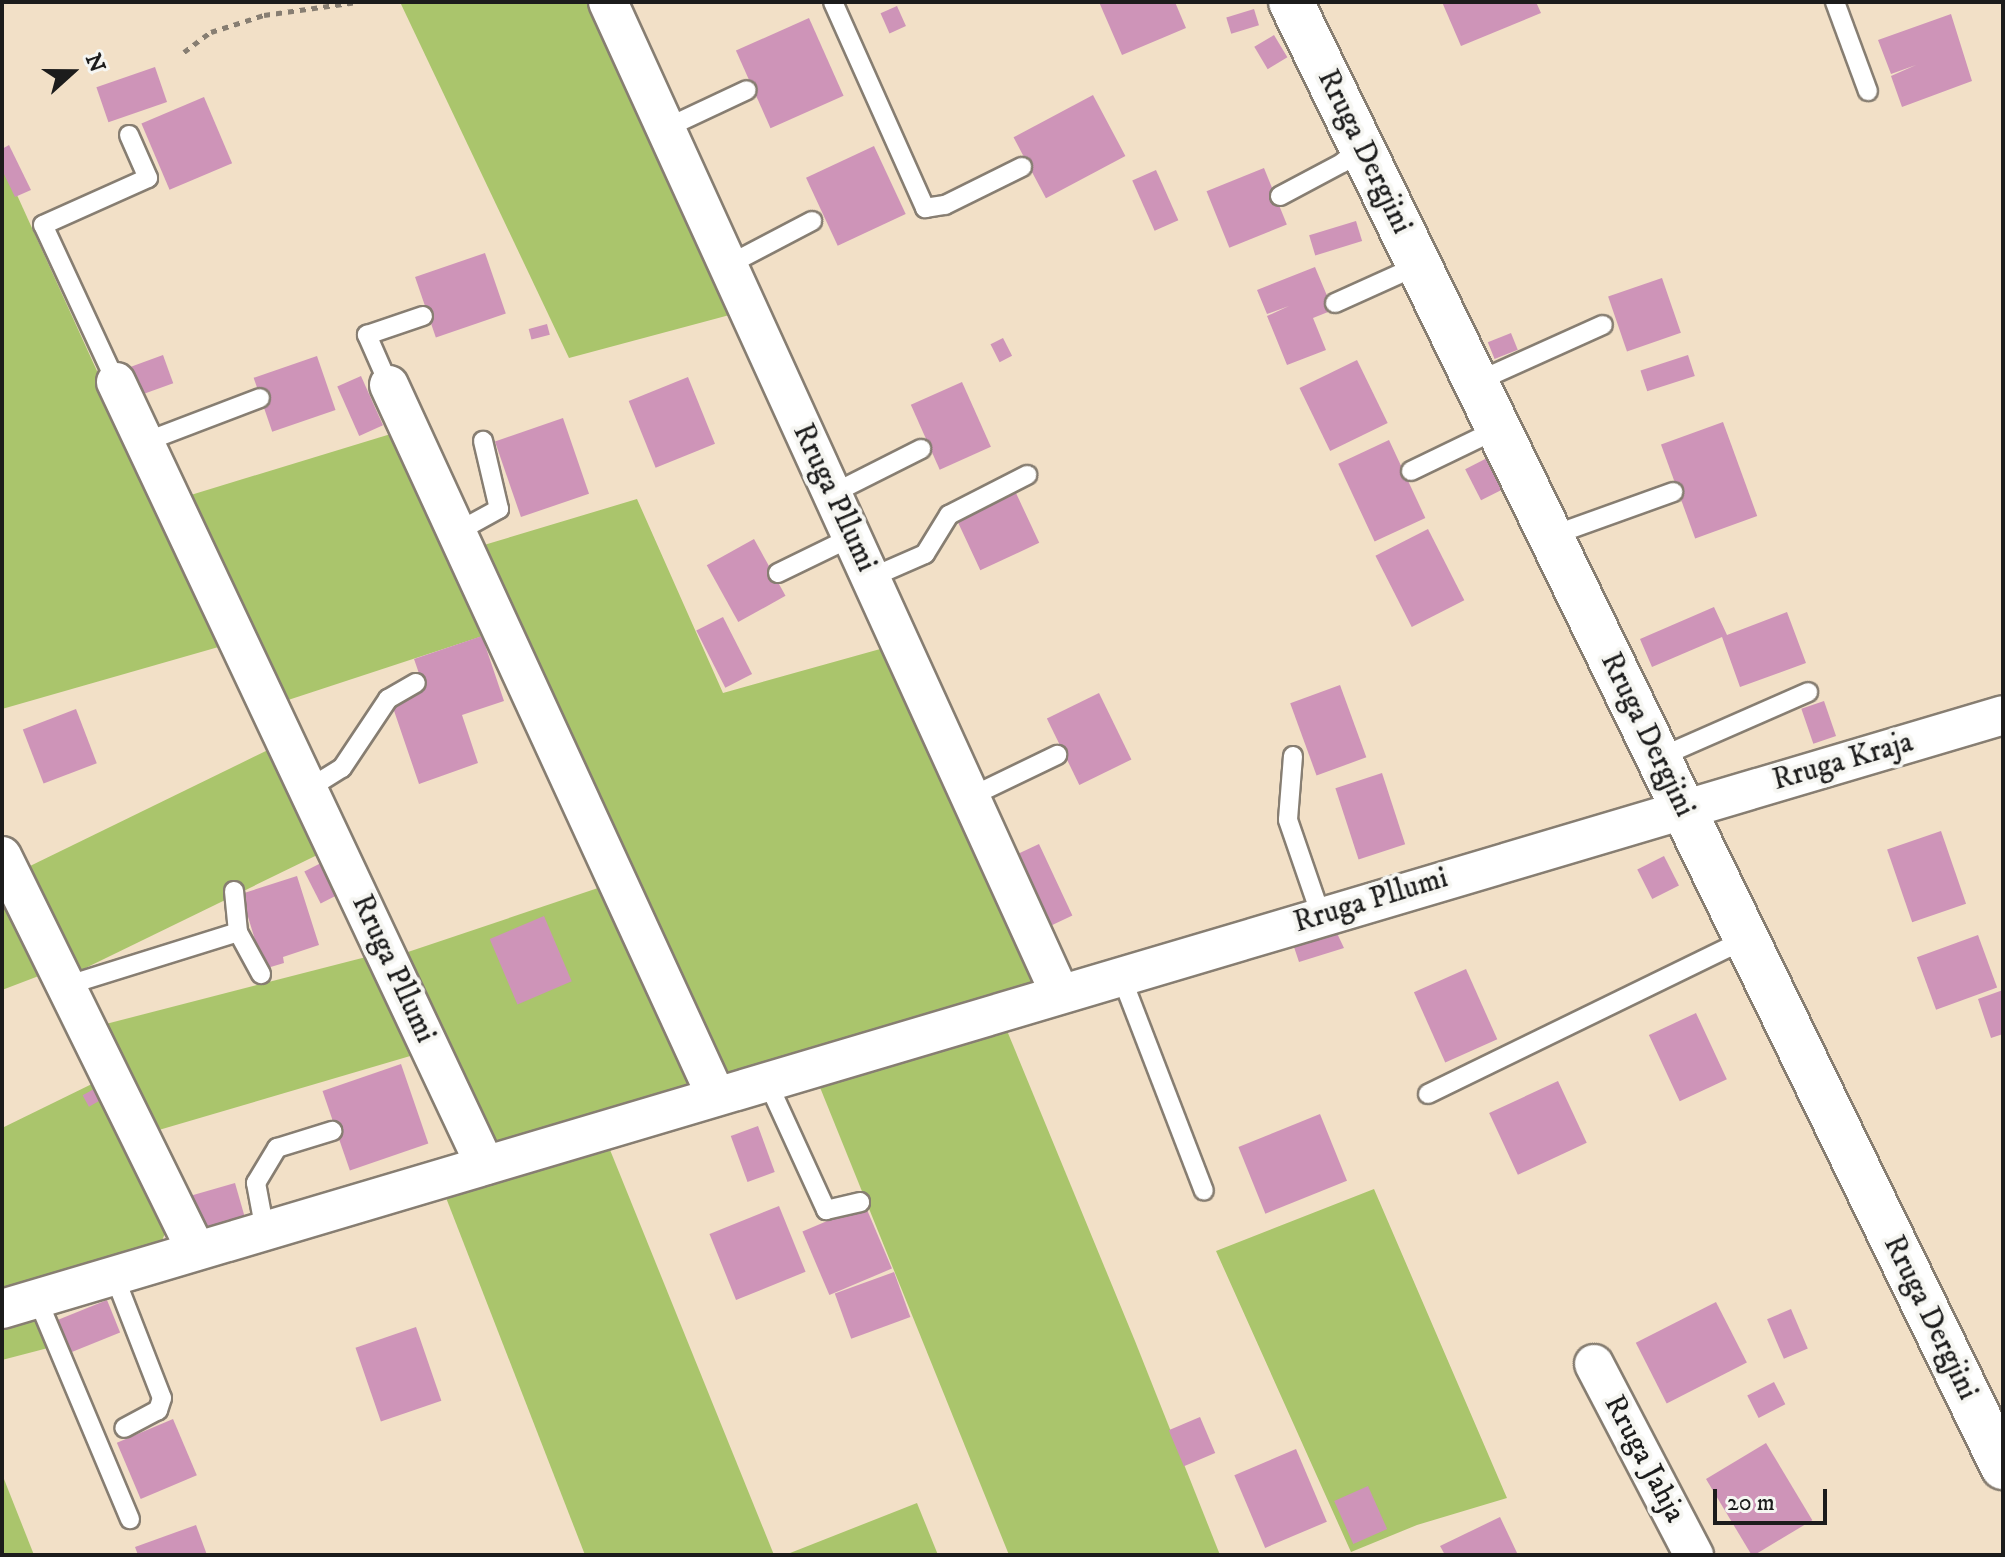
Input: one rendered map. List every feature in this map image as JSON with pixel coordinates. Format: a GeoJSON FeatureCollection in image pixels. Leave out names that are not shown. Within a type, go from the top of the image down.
{"type":"FeatureCollection","features":[{"type":"Feature","properties":{"kind":"street","name":"Rruga Pllumi"},"geometry":{"type":"LineString","coordinates":[[608,2],[1060,994]]}},
{"type":"Feature","properties":{"kind":"street","name":"Rruga Dergjini"},"geometry":{"type":"LineString","coordinates":[[1291,2],[2003,1467]]}},
{"type":"Feature","properties":{"kind":"street","name":"Rruga Pllumi"},"geometry":{"type":"LineString","coordinates":[[116,382],[485,1165]]}},
{"type":"Feature","properties":{"kind":"street"},"geometry":{"type":"LineString","coordinates":[[389,385],[716,1096]]}},
{"type":"Feature","properties":{"kind":"street","name":"Rruga Kraja"},"geometry":{"type":"LineString","coordinates":[[1683,809],[2003,715]]}},
{"type":"Feature","properties":{"kind":"street","name":"Rruga Pllumi"},"geometry":{"type":"LineString","coordinates":[[20,1304],[1683,809]]}},
{"type":"Feature","properties":{"kind":"street"},"geometry":{"type":"LineString","coordinates":[[2,856],[196,1251]]}},
{"type":"Feature","properties":{"kind":"street","name":"Rruga Jahja"},"geometry":{"type":"LineString","coordinates":[[1594,1364],[1690,1554]]}},
{"type":"Feature","properties":{"kind":"lane"},"geometry":{"type":"LineString","coordinates":[[833,2],[925,208],[945,205],[1022,167]]}},
{"type":"Feature","properties":{"kind":"lane"},"geometry":{"type":"LineString","coordinates":[[1835,2],[1868,91]]}},
{"type":"Feature","properties":{"kind":"lane"},"geometry":{"type":"LineString","coordinates":[[666,128],[747,90]]}},
{"type":"Feature","properties":{"kind":"lane"},"geometry":{"type":"LineString","coordinates":[[116,382],[43,225],[148,178],[129,135]]}},
{"type":"Feature","properties":{"kind":"lane"},"geometry":{"type":"LineString","coordinates":[[1280,196],[1342,163],[1361,147]]}},
{"type":"Feature","properties":{"kind":"lane"},"geometry":{"type":"LineString","coordinates":[[728,265],[812,221]]}},
{"type":"Feature","properties":{"kind":"lane"},"geometry":{"type":"LineString","coordinates":[[1335,303],[1419,265]]}},
{"type":"Feature","properties":{"kind":"lane"},"geometry":{"type":"LineString","coordinates":[[389,385],[367,335],[423,316]]}},
{"type":"Feature","properties":{"kind":"lane"},"geometry":{"type":"LineString","coordinates":[[1476,382],[1603,325]]}},
{"type":"Feature","properties":{"kind":"lane"},"geometry":{"type":"LineString","coordinates":[[145,442],[260,398]]}},
{"type":"Feature","properties":{"kind":"lane"},"geometry":{"type":"LineString","coordinates":[[1411,471],[1498,429]]}},
{"type":"Feature","properties":{"kind":"lane"},"geometry":{"type":"LineString","coordinates":[[457,532],[499,509],[483,441]]}},
{"type":"Feature","properties":{"kind":"lane"},"geometry":{"type":"LineString","coordinates":[[832,494],[921,449]]}},
{"type":"Feature","properties":{"kind":"lane"},"geometry":{"type":"LineString","coordinates":[[870,578],[925,554],[949,515],[1027,475]]}},
{"type":"Feature","properties":{"kind":"lane"},"geometry":{"type":"LineString","coordinates":[[1550,536],[1673,492]]}},
{"type":"Feature","properties":{"kind":"lane"},"geometry":{"type":"LineString","coordinates":[[778,573],[852,537]]}},
{"type":"Feature","properties":{"kind":"lane"},"geometry":{"type":"LineString","coordinates":[[308,789],[342,768],[388,699],[416,683]]}},
{"type":"Feature","properties":{"kind":"lane"},"geometry":{"type":"LineString","coordinates":[[1658,758],[1808,692]]}},
{"type":"Feature","properties":{"kind":"lane"},"geometry":{"type":"LineString","coordinates":[[970,797],[1057,755]]}},
{"type":"Feature","properties":{"kind":"lane"},"geometry":{"type":"LineString","coordinates":[[1293,756],[1288,820],[1321,916]]}},
{"type":"Feature","properties":{"kind":"lane"},"geometry":{"type":"LineString","coordinates":[[234,891],[238,932],[261,974]]}},
{"type":"Feature","properties":{"kind":"lane"},"geometry":{"type":"LineString","coordinates":[[65,986],[238,932]]}},
{"type":"Feature","properties":{"kind":"lane"},"geometry":{"type":"LineString","coordinates":[[1428,1094],[1746,939]]}},
{"type":"Feature","properties":{"kind":"lane"},"geometry":{"type":"LineString","coordinates":[[1121,976],[1204,1191]]}},
{"type":"Feature","properties":{"kind":"lane"},"geometry":{"type":"LineString","coordinates":[[767,1081],[826,1210],[860,1202]]}},
{"type":"Feature","properties":{"kind":"lane"},"geometry":{"type":"LineString","coordinates":[[265,1231],[256,1183],[277,1148],[332,1131]]}},
{"type":"Feature","properties":{"kind":"lane"},"geometry":{"type":"LineString","coordinates":[[114,1275],[162,1398],[158,1410],[124,1428]]}},
{"type":"Feature","properties":{"kind":"lane"},"geometry":{"type":"LineString","coordinates":[[20,1304],[130,1519]]}},
{"type":"Feature","properties":{"kind":"path"},"geometry":{"type":"LineString","coordinates":[[184,52],[211,32],[264,15],[357,2]]}},
{"type":"Feature","properties":{"kind":"green space"},"geometry":{"type":"Polygon","coordinates":[[[400,2],[597,2],[737,313],[569,358],[400,2]]]}},
{"type":"Feature","properties":{"kind":"green space"},"geometry":{"type":"Polygon","coordinates":[[[2,162],[222,646],[2,709],[2,162]]]}},
{"type":"Feature","properties":{"kind":"green space"},"geometry":{"type":"Polygon","coordinates":[[[394,433],[489,634],[276,704],[181,498],[394,433]]]}},
{"type":"Feature","properties":{"kind":"green space"},"geometry":{"type":"Polygon","coordinates":[[[637,499],[723,693],[891,646],[1045,985],[721,1076],[474,548],[637,499]]]}},
{"type":"Feature","properties":{"kind":"green space"},"geometry":{"type":"Polygon","coordinates":[[[270,749],[321,853],[70,976],[19,871],[270,749]]]}},
{"type":"Feature","properties":{"kind":"green space"},"geometry":{"type":"Polygon","coordinates":[[[2,887],[44,974],[2,990],[2,887]]]}},
{"type":"Feature","properties":{"kind":"green space"},"geometry":{"type":"Polygon","coordinates":[[[601,887],[693,1083],[686,1092],[498,1147],[396,956],[601,887]]]}},
{"type":"Feature","properties":{"kind":"green space"},"geometry":{"type":"Polygon","coordinates":[[[370,956],[417,1054],[152,1132],[98,1026],[370,956]]]}},
{"type":"Feature","properties":{"kind":"green space"},"geometry":{"type":"Polygon","coordinates":[[[1003,1021],[1220,1555],[1009,1555],[817,1080],[1003,1021]]]}},
{"type":"Feature","properties":{"kind":"green space"},"geometry":{"type":"Polygon","coordinates":[[[98,1081],[169,1224],[161,1243],[2,1291],[2,1128],[98,1081]]]}},
{"type":"Feature","properties":{"kind":"green space"},"geometry":{"type":"Polygon","coordinates":[[[606,1140],[774,1555],[585,1555],[443,1190],[606,1140]]]}},
{"type":"Feature","properties":{"kind":"green space"},"geometry":{"type":"Polygon","coordinates":[[[1374,1189],[1507,1498],[1417,1525],[1351,1552],[1216,1251],[1374,1189]]]}},
{"type":"Feature","properties":{"kind":"green space"},"geometry":{"type":"Polygon","coordinates":[[[32,1311],[48,1348],[2,1360],[2,1320],[32,1311]]]}},
{"type":"Feature","properties":{"kind":"green space"},"geometry":{"type":"Polygon","coordinates":[[[2,1474],[34,1555],[2,1555],[2,1474]]]}},
{"type":"Feature","properties":{"kind":"green space"},"geometry":{"type":"Polygon","coordinates":[[[917,1503],[938,1555],[785,1555],[917,1503]]]}},
{"type":"Feature","properties":{"kind":"building"},"geometry":{"type":"Polygon","coordinates":[[[1099,2],[1175,2],[1186,28],[1122,55],[1099,2]]]}},
{"type":"Feature","properties":{"kind":"building"},"geometry":{"type":"Polygon","coordinates":[[[1442,2],[1536,2],[1541,13],[1461,46],[1442,2]]]}},
{"type":"Feature","properties":{"kind":"building"},"geometry":{"type":"Polygon","coordinates":[[[897,6],[906,26],[890,33],[881,13],[897,6]]]}},
{"type":"Feature","properties":{"kind":"building"},"geometry":{"type":"Polygon","coordinates":[[[1254,9],[1259,25],[1231,34],[1226,17],[1254,9]]]}},
{"type":"Feature","properties":{"kind":"building"},"geometry":{"type":"Polygon","coordinates":[[[1951,14],[1972,81],[1902,107],[1891,76],[1916,65],[1891,74],[1878,40],[1951,14]]]}},
{"type":"Feature","properties":{"kind":"building"},"geometry":{"type":"Polygon","coordinates":[[[809,18],[844,96],[770,128],[736,51],[809,18]]]}},
{"type":"Feature","properties":{"kind":"building"},"geometry":{"type":"Polygon","coordinates":[[[1274,35],[1287,57],[1268,69],[1254,47],[1274,35]]]}},
{"type":"Feature","properties":{"kind":"building"},"geometry":{"type":"Polygon","coordinates":[[[155,67],[167,102],[108,122],[96,87],[155,67]]]}},
{"type":"Feature","properties":{"kind":"building"},"geometry":{"type":"Polygon","coordinates":[[[1093,95],[1125,156],[1046,198],[1014,137],[1093,95]]]}},
{"type":"Feature","properties":{"kind":"building"},"geometry":{"type":"Polygon","coordinates":[[[204,97],[232,163],[170,190],[141,124],[204,97]]]}},
{"type":"Feature","properties":{"kind":"building"},"geometry":{"type":"Polygon","coordinates":[[[9,145],[31,190],[15,197],[2,170],[2,149],[9,145]]]}},
{"type":"Feature","properties":{"kind":"building"},"geometry":{"type":"Polygon","coordinates":[[[874,146],[906,214],[838,246],[806,178],[874,146]]]}},
{"type":"Feature","properties":{"kind":"building"},"geometry":{"type":"Polygon","coordinates":[[[1264,168],[1287,225],[1229,248],[1207,191],[1264,168]]]}},
{"type":"Feature","properties":{"kind":"building"},"geometry":{"type":"Polygon","coordinates":[[[1156,170],[1178,220],[1155,231],[1132,181],[1156,170]]]}},
{"type":"Feature","properties":{"kind":"building"},"geometry":{"type":"Polygon","coordinates":[[[1356,221],[1362,241],[1315,255],[1309,235],[1356,221]]]}},
{"type":"Feature","properties":{"kind":"building"},"geometry":{"type":"Polygon","coordinates":[[[485,253],[506,314],[436,338],[415,277],[485,253]]]}},
{"type":"Feature","properties":{"kind":"building"},"geometry":{"type":"Polygon","coordinates":[[[1315,267],[1333,310],[1313,318],[1326,350],[1287,365],[1267,316],[1289,306],[1267,314],[1257,290],[1315,267]]]}},
{"type":"Feature","properties":{"kind":"building"},"geometry":{"type":"Polygon","coordinates":[[[1662,278],[1681,333],[1627,351],[1608,297],[1662,278]]]}},
{"type":"Feature","properties":{"kind":"building"},"geometry":{"type":"Polygon","coordinates":[[[547,324],[550,335],[531,340],[529,329],[547,324]]]}},
{"type":"Feature","properties":{"kind":"building"},"geometry":{"type":"Polygon","coordinates":[[[1511,333],[1518,350],[1495,359],[1488,342],[1511,333]]]}},
{"type":"Feature","properties":{"kind":"building"},"geometry":{"type":"Polygon","coordinates":[[[1003,338],[1012,356],[1000,362],[991,344],[1003,338]]]}},
{"type":"Feature","properties":{"kind":"building"},"geometry":{"type":"Polygon","coordinates":[[[163,355],[173,383],[131,399],[121,370],[163,355]]]}},
{"type":"Feature","properties":{"kind":"building"},"geometry":{"type":"Polygon","coordinates":[[[1688,355],[1695,376],[1647,391],[1640,370],[1688,355]]]}},
{"type":"Feature","properties":{"kind":"building"},"geometry":{"type":"Polygon","coordinates":[[[317,356],[336,410],[272,432],[254,378],[317,356]]]}},
{"type":"Feature","properties":{"kind":"building"},"geometry":{"type":"Polygon","coordinates":[[[1357,360],[1388,423],[1330,451],[1299,388],[1357,360]]]}},
{"type":"Feature","properties":{"kind":"building"},"geometry":{"type":"Polygon","coordinates":[[[361,376],[383,425],[359,436],[337,387],[361,376]]]}},
{"type":"Feature","properties":{"kind":"building"},"geometry":{"type":"Polygon","coordinates":[[[688,377],[715,444],[656,468],[629,401],[688,377]]]}},
{"type":"Feature","properties":{"kind":"building"},"geometry":{"type":"Polygon","coordinates":[[[962,382],[991,447],[940,470],[911,405],[962,382]]]}},
{"type":"Feature","properties":{"kind":"building"},"geometry":{"type":"Polygon","coordinates":[[[563,418],[589,494],[521,517],[495,441],[563,418]]]}},
{"type":"Feature","properties":{"kind":"building"},"geometry":{"type":"Polygon","coordinates":[[[1723,422],[1757,516],[1695,539],[1661,445],[1723,422]]]}},
{"type":"Feature","properties":{"kind":"building"},"geometry":{"type":"Polygon","coordinates":[[[1389,440],[1425,518],[1375,542],[1338,464],[1389,440]]]}},
{"type":"Feature","properties":{"kind":"building"},"geometry":{"type":"Polygon","coordinates":[[[1491,456],[1507,487],[1481,500],[1465,469],[1491,456]]]}},
{"type":"Feature","properties":{"kind":"building"},"geometry":{"type":"Polygon","coordinates":[[[1016,493],[1039,543],[980,570],[957,520],[1016,493]]]}},
{"type":"Feature","properties":{"kind":"building"},"geometry":{"type":"Polygon","coordinates":[[[1428,529],[1464,600],[1412,627],[1375,556],[1428,529]]]}},
{"type":"Feature","properties":{"kind":"building"},"geometry":{"type":"Polygon","coordinates":[[[754,539],[786,596],[738,622],[707,565],[754,539]]]}},
{"type":"Feature","properties":{"kind":"building"},"geometry":{"type":"Polygon","coordinates":[[[1714,607],[1727,635],[1787,612],[1806,663],[1740,687],[1722,637],[1652,667],[1640,639],[1714,607]]]}},
{"type":"Feature","properties":{"kind":"building"},"geometry":{"type":"Polygon","coordinates":[[[723,617],[752,674],[725,688],[696,631],[723,617]]]}},
{"type":"Feature","properties":{"kind":"building"},"geometry":{"type":"Polygon","coordinates":[[[482,636],[504,701],[462,715],[478,763],[419,784],[390,699],[424,688],[414,659],[482,636]]]}},
{"type":"Feature","properties":{"kind":"building"},"geometry":{"type":"Polygon","coordinates":[[[1340,685],[1366,757],[1317,775],[1290,703],[1340,685]]]}},
{"type":"Feature","properties":{"kind":"building"},"geometry":{"type":"Polygon","coordinates":[[[1099,693],[1131,760],[1079,785],[1047,718],[1099,693]]]}},
{"type":"Feature","properties":{"kind":"building"},"geometry":{"type":"Polygon","coordinates":[[[1824,701],[1836,736],[1813,744],[1801,709],[1824,701]]]}},
{"type":"Feature","properties":{"kind":"building"},"geometry":{"type":"Polygon","coordinates":[[[76,709],[97,763],[44,784],[23,729],[76,709]]]}},
{"type":"Feature","properties":{"kind":"building"},"geometry":{"type":"Polygon","coordinates":[[[1382,773],[1405,844],[1359,859],[1335,788],[1382,773]]]}},
{"type":"Feature","properties":{"kind":"building"},"geometry":{"type":"Polygon","coordinates":[[[1941,831],[1966,904],[1912,922],[1887,850],[1941,831]]]}},
{"type":"Feature","properties":{"kind":"building"},"geometry":{"type":"Polygon","coordinates":[[[1039,844],[1072,916],[1047,927],[1014,856],[1039,844]]]}},
{"type":"Feature","properties":{"kind":"building"},"geometry":{"type":"Polygon","coordinates":[[[1664,856],[1679,885],[1652,899],[1637,870],[1664,856]]]}},
{"type":"Feature","properties":{"kind":"building"},"geometry":{"type":"Polygon","coordinates":[[[323,862],[339,894],[321,904],[304,872],[323,862]]]}},
{"type":"Feature","properties":{"kind":"building"},"geometry":{"type":"Polygon","coordinates":[[[297,876],[319,945],[283,957],[284,963],[264,969],[241,894],[297,876]]]}},
{"type":"Feature","properties":{"kind":"building"},"geometry":{"type":"Polygon","coordinates":[[[544,916],[572,981],[517,1004],[490,939],[544,916]]]}},
{"type":"Feature","properties":{"kind":"building"},"geometry":{"type":"Polygon","coordinates":[[[1335,929],[1344,948],[1299,962],[1293,944],[1335,929]]]}},
{"type":"Feature","properties":{"kind":"building"},"geometry":{"type":"Polygon","coordinates":[[[1978,935],[1997,988],[1936,1010],[1917,957],[1978,935]]]}},
{"type":"Feature","properties":{"kind":"building"},"geometry":{"type":"Polygon","coordinates":[[[1466,969],[1497,1039],[1445,1063],[1414,992],[1466,969]]]}},
{"type":"Feature","properties":{"kind":"building"},"geometry":{"type":"Polygon","coordinates":[[[2003,990],[2003,1034],[1991,1038],[1978,999],[2003,990]]]}},
{"type":"Feature","properties":{"kind":"building"},"geometry":{"type":"Polygon","coordinates":[[[1696,1013],[1727,1079],[1680,1101],[1649,1035],[1696,1013]]]}},
{"type":"Feature","properties":{"kind":"building"},"geometry":{"type":"Polygon","coordinates":[[[401,1064],[428,1143],[350,1170],[323,1091],[401,1064]]]}},
{"type":"Feature","properties":{"kind":"building"},"geometry":{"type":"Polygon","coordinates":[[[1558,1081],[1587,1143],[1518,1175],[1489,1113],[1558,1081]]]}},
{"type":"Feature","properties":{"kind":"building"},"geometry":{"type":"Polygon","coordinates":[[[94,1089],[100,1100],[89,1107],[83,1095],[94,1089]]]}},
{"type":"Feature","properties":{"kind":"building"},"geometry":{"type":"Polygon","coordinates":[[[1320,1114],[1347,1181],[1265,1214],[1238,1147],[1320,1114]]]}},
{"type":"Feature","properties":{"kind":"building"},"geometry":{"type":"Polygon","coordinates":[[[758,1126],[775,1172],[748,1182],[731,1136],[758,1126]]]}},
{"type":"Feature","properties":{"kind":"building"},"geometry":{"type":"Polygon","coordinates":[[[235,1183],[245,1219],[190,1234],[180,1199],[235,1183]]]}},
{"type":"Feature","properties":{"kind":"building"},"geometry":{"type":"Polygon","coordinates":[[[865,1205],[892,1269],[829,1295],[802,1232],[865,1205]]]}},
{"type":"Feature","properties":{"kind":"building"},"geometry":{"type":"Polygon","coordinates":[[[779,1206],[806,1272],[736,1300],[709,1234],[779,1206]]]}},
{"type":"Feature","properties":{"kind":"building"},"geometry":{"type":"Polygon","coordinates":[[[894,1272],[910,1317],[851,1339],[835,1294],[894,1272]]]}},
{"type":"Feature","properties":{"kind":"building"},"geometry":{"type":"Polygon","coordinates":[[[107,1300],[120,1332],[70,1353],[57,1320],[107,1300]]]}},
{"type":"Feature","properties":{"kind":"building"},"geometry":{"type":"Polygon","coordinates":[[[1716,1302],[1747,1363],[1667,1403],[1636,1343],[1716,1302]]]}},
{"type":"Feature","properties":{"kind":"building"},"geometry":{"type":"Polygon","coordinates":[[[1791,1309],[1808,1349],[1784,1359],[1767,1319],[1791,1309]]]}},
{"type":"Feature","properties":{"kind":"building"},"geometry":{"type":"Polygon","coordinates":[[[416,1327],[441,1401],[381,1422],[355,1348],[416,1327]]]}},
{"type":"Feature","properties":{"kind":"building"},"geometry":{"type":"Polygon","coordinates":[[[1774,1382],[1785,1404],[1759,1418],[1747,1396],[1774,1382]]]}},
{"type":"Feature","properties":{"kind":"building"},"geometry":{"type":"Polygon","coordinates":[[[1200,1417],[1215,1453],[1184,1466],[1169,1430],[1200,1417]]]}},
{"type":"Feature","properties":{"kind":"building"},"geometry":{"type":"Polygon","coordinates":[[[173,1419],[197,1475],[141,1499],[117,1443],[173,1419]]]}},
{"type":"Feature","properties":{"kind":"building"},"geometry":{"type":"Polygon","coordinates":[[[1766,1443],[1812,1520],[1752,1555],[1706,1479],[1766,1443]]]}},
{"type":"Feature","properties":{"kind":"building"},"geometry":{"type":"Polygon","coordinates":[[[1296,1449],[1327,1522],[1265,1548],[1234,1475],[1296,1449]]]}},
{"type":"Feature","properties":{"kind":"building"},"geometry":{"type":"Polygon","coordinates":[[[1368,1486],[1387,1529],[1353,1544],[1334,1501],[1368,1486]]]}},
{"type":"Feature","properties":{"kind":"building"},"geometry":{"type":"Polygon","coordinates":[[[1500,1517],[1518,1555],[1445,1555],[1440,1546],[1500,1517]]]}},
{"type":"Feature","properties":{"kind":"building"},"geometry":{"type":"Polygon","coordinates":[[[196,1525],[207,1555],[138,1555],[135,1547],[196,1525]]]}}]}
